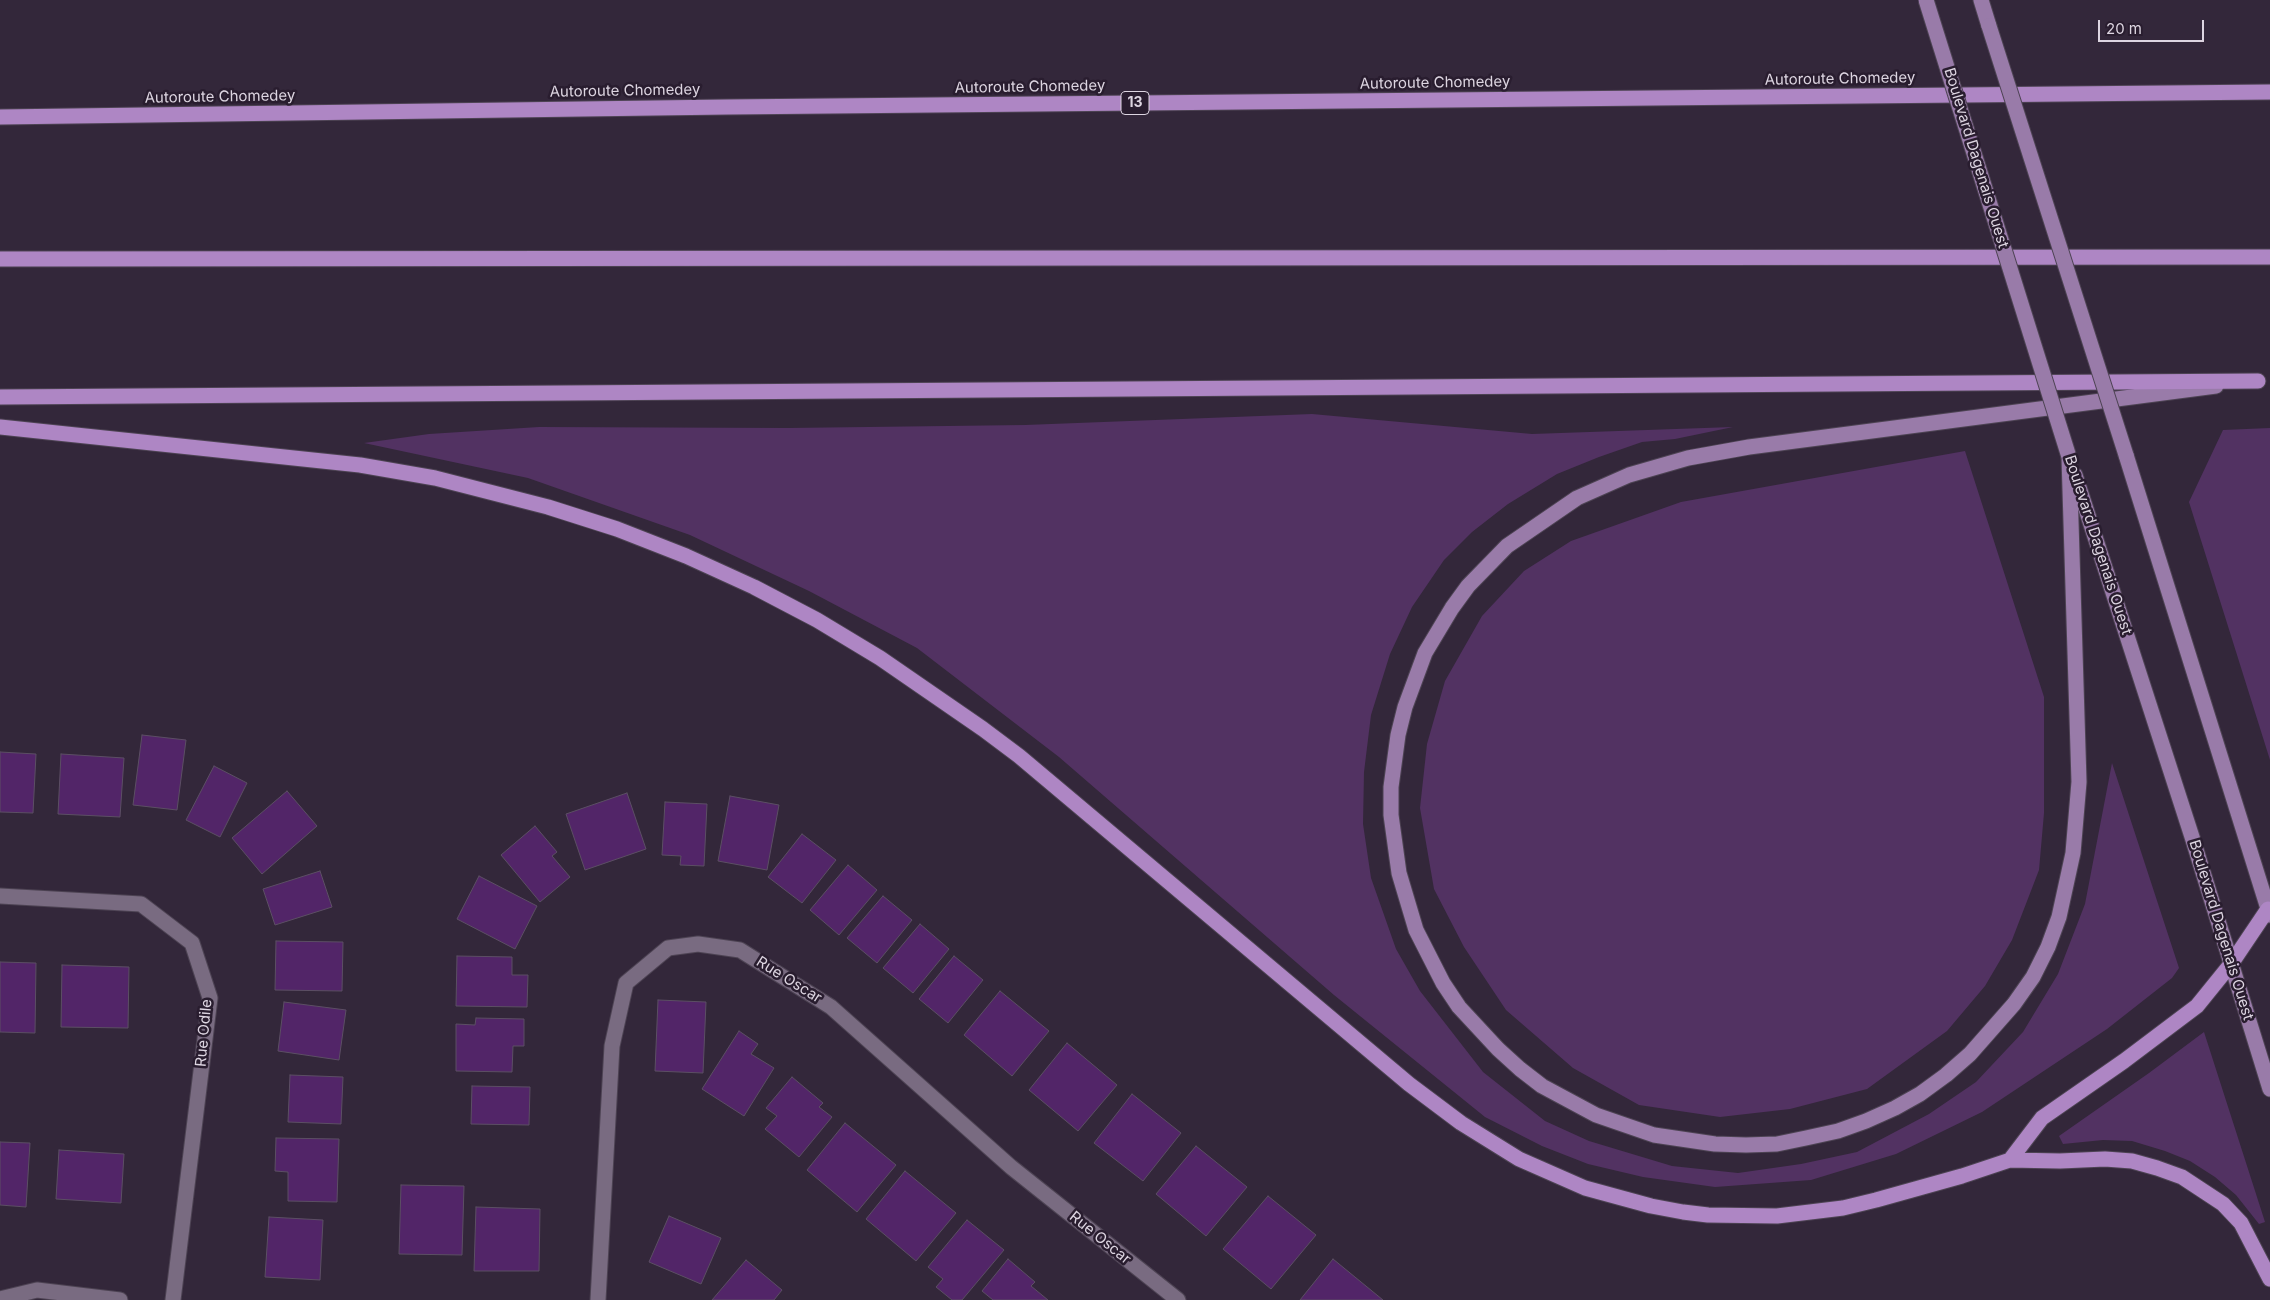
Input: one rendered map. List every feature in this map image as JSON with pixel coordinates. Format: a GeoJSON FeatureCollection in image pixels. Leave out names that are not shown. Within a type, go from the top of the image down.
{"type":"FeatureCollection","features":[{"type":"Feature","properties":{"kind":"highway","name":"Autoroute Chomedey"},"geometry":{"type":"LineString","coordinates":[[0,117],[737,107],[2270,92]]}},
{"type":"Feature","properties":{"kind":"highway"},"geometry":{"type":"LineString","coordinates":[[0,259],[2270,257]]}},
{"type":"Feature","properties":{"kind":"highway"},"geometry":{"type":"LineString","coordinates":[[0,397],[2264,381]]}},
{"type":"Feature","properties":{"kind":"highway"},"geometry":{"type":"LineString","coordinates":[[0,427],[360,464],[435,478],[540,505],[616,529],[686,556],[754,587],[810,616],[880,658],[991,734],[1409,1084],[1461,1123],[1519,1159],[1585,1188],[1651,1206],[1683,1212],[1708,1215],[1778,1216],[1824,1211],[1876,1200],[1962,1176],[2010,1160],[2060,1161],[2105,1159],[2132,1161],[2182,1177],[2223,1204],[2240,1223],[2270,1279]]}},
{"type":"Feature","properties":{"kind":"highway"},"geometry":{"type":"LineString","coordinates":[[2010,1160],[2042,1118],[2124,1061],[2197,1006],[2269,912]]}},
{"type":"Feature","properties":{"kind":"main road","name":"Boulevard Dagenais Ouest"},"geometry":{"type":"LineString","coordinates":[[1926,0],[2270,1089]]}},
{"type":"Feature","properties":{"kind":"main road"},"geometry":{"type":"LineString","coordinates":[[1981,0],[2269,912]]}},
{"type":"Feature","properties":{"kind":"main road"},"geometry":{"type":"LineString","coordinates":[[2069,457],[2079,782],[2073,853],[2059,916],[2048,947],[2033,977],[2014,1004],[1970,1054],[1920,1094],[1866,1121],[1838,1131],[1806,1138],[1776,1144],[1746,1145],[1715,1144],[1654,1135],[1617,1124],[1574,1105],[1542,1086],[1498,1049],[1459,1007],[1443,983],[1416,930],[1398,873],[1391,815],[1391,787],[1398,735],[1405,707],[1425,653],[1452,608],[1486,565],[1506,546],[1577,498],[1629,475],[1688,458],[1749,446],[2264,381]]}},
{"type":"Feature","properties":{"kind":"street","name":"Rue Odile"},"geometry":{"type":"LineString","coordinates":[[0,896],[141,904],[192,943],[210,998],[173,1300]]}},
{"type":"Feature","properties":{"kind":"street","name":"Rue Oscar"},"geometry":{"type":"LineString","coordinates":[[598,1300],[612,1046],[626,983],[668,948],[698,944],[740,950],[831,1007],[1011,1167],[1178,1300]]}},
{"type":"Feature","properties":{"kind":"street"},"geometry":{"type":"LineString","coordinates":[[0,1299],[37,1290],[120,1300]]}},
{"type":"Feature","properties":{"kind":"shaded area"},"geometry":{"type":"Polygon","coordinates":[[[1312,414],[1532,434],[1733,427],[1675,439],[1642,442],[1599,457],[1557,474],[1508,504],[1472,532],[1444,560],[1412,607],[1390,654],[1371,715],[1364,772],[1363,824],[1371,878],[1396,949],[1420,991],[1483,1072],[1545,1121],[1589,1141],[1672,1166],[1738,1173],[1801,1164],[1857,1152],[1929,1114],[1976,1082],[2023,1032],[2058,974],[2085,904],[2112,763],[2179,968],[2172,978],[2107,1029],[1982,1112],[1896,1154],[1811,1180],[1715,1187],[1643,1177],[1588,1164],[1542,1146],[1485,1117],[1334,995],[1059,757],[917,648],[809,591],[690,535],[528,478],[364,443],[429,434],[539,427],[788,428],[1025,425],[1312,414]]]}},
{"type":"Feature","properties":{"kind":"shaded area"},"geometry":{"type":"Polygon","coordinates":[[[2270,428],[2270,760],[2189,502],[2223,430],[2270,428]]]}},
{"type":"Feature","properties":{"kind":"shaded area"},"geometry":{"type":"Polygon","coordinates":[[[1965,451],[2044,697],[2044,813],[2039,870],[2012,940],[1985,986],[1947,1031],[1867,1089],[1790,1109],[1720,1117],[1639,1105],[1573,1068],[1506,1010],[1464,947],[1434,889],[1420,808],[1427,744],[1445,681],[1482,616],[1524,571],[1571,541],[1681,502],[1965,451]]]}},
{"type":"Feature","properties":{"kind":"shaded area"},"geometry":{"type":"Polygon","coordinates":[[[2204,1032],[2265,1222],[2259,1224],[2236,1195],[2215,1177],[2190,1161],[2132,1141],[2103,1140],[2063,1144],[2059,1136],[2204,1032]]]}},
{"type":"Feature","properties":{"kind":"building"},"geometry":{"type":"Polygon","coordinates":[[[142,735],[186,740],[177,810],[133,805],[142,735]]]}},
{"type":"Feature","properties":{"kind":"building"},"geometry":{"type":"Polygon","coordinates":[[[0,752],[36,754],[33,813],[0,812],[0,752]]]}},
{"type":"Feature","properties":{"kind":"building"},"geometry":{"type":"Polygon","coordinates":[[[61,754],[124,758],[120,817],[58,814],[61,754]]]}},
{"type":"Feature","properties":{"kind":"building"},"geometry":{"type":"Polygon","coordinates":[[[214,766],[247,783],[220,837],[186,820],[214,766]]]}},
{"type":"Feature","properties":{"kind":"building"},"geometry":{"type":"Polygon","coordinates":[[[287,791],[317,826],[262,874],[232,838],[287,791]]]}},
{"type":"Feature","properties":{"kind":"building"},"geometry":{"type":"Polygon","coordinates":[[[627,793],[646,849],[585,870],[566,814],[627,793]]]}},
{"type":"Feature","properties":{"kind":"building"},"geometry":{"type":"Polygon","coordinates":[[[730,796],[779,805],[767,870],[718,861],[730,796]]]}},
{"type":"Feature","properties":{"kind":"building"},"geometry":{"type":"Polygon","coordinates":[[[665,802],[707,804],[704,866],[680,865],[681,856],[662,855],[665,802]]]}},
{"type":"Feature","properties":{"kind":"building"},"geometry":{"type":"Polygon","coordinates":[[[535,826],[557,852],[552,856],[570,877],[540,902],[501,855],[535,826]]]}},
{"type":"Feature","properties":{"kind":"building"},"geometry":{"type":"Polygon","coordinates":[[[802,834],[836,860],[802,903],[768,877],[802,834]]]}},
{"type":"Feature","properties":{"kind":"building"},"geometry":{"type":"Polygon","coordinates":[[[848,865],[877,890],[839,935],[810,910],[848,865]]]}},
{"type":"Feature","properties":{"kind":"building"},"geometry":{"type":"Polygon","coordinates":[[[320,871],[332,907],[275,925],[263,889],[320,871]]]}},
{"type":"Feature","properties":{"kind":"building"},"geometry":{"type":"Polygon","coordinates":[[[479,876],[537,906],[515,949],[457,919],[479,876]]]}},
{"type":"Feature","properties":{"kind":"building"},"geometry":{"type":"Polygon","coordinates":[[[883,896],[912,920],[877,963],[847,938],[883,896]]]}},
{"type":"Feature","properties":{"kind":"building"},"geometry":{"type":"Polygon","coordinates":[[[920,924],[949,949],[913,993],[883,968],[920,924]]]}},
{"type":"Feature","properties":{"kind":"building"},"geometry":{"type":"Polygon","coordinates":[[[276,941],[343,942],[342,991],[275,990],[276,941]]]}},
{"type":"Feature","properties":{"kind":"building"},"geometry":{"type":"Polygon","coordinates":[[[457,956],[512,957],[512,975],[528,975],[527,1007],[456,1006],[457,956]]]}},
{"type":"Feature","properties":{"kind":"building"},"geometry":{"type":"Polygon","coordinates":[[[954,956],[983,980],[948,1023],[919,999],[954,956]]]}},
{"type":"Feature","properties":{"kind":"building"},"geometry":{"type":"Polygon","coordinates":[[[0,962],[36,963],[35,1033],[0,1032],[0,962]]]}},
{"type":"Feature","properties":{"kind":"building"},"geometry":{"type":"Polygon","coordinates":[[[62,965],[129,967],[128,1028],[61,1027],[62,965]]]}},
{"type":"Feature","properties":{"kind":"building"},"geometry":{"type":"Polygon","coordinates":[[[1000,991],[1049,1031],[1012,1076],[964,1035],[1000,991]]]}},
{"type":"Feature","properties":{"kind":"building"},"geometry":{"type":"Polygon","coordinates":[[[658,1000],[706,1002],[703,1073],[655,1071],[658,1000]]]}},
{"type":"Feature","properties":{"kind":"building"},"geometry":{"type":"Polygon","coordinates":[[[284,1002],[346,1010],[339,1060],[278,1051],[284,1002]]]}},
{"type":"Feature","properties":{"kind":"building"},"geometry":{"type":"Polygon","coordinates":[[[476,1018],[524,1019],[524,1046],[513,1046],[512,1072],[456,1071],[456,1024],[475,1025],[476,1018]]]}},
{"type":"Feature","properties":{"kind":"building"},"geometry":{"type":"Polygon","coordinates":[[[739,1031],[758,1044],[751,1054],[774,1068],[744,1116],[702,1089],[739,1031]]]}},
{"type":"Feature","properties":{"kind":"building"},"geometry":{"type":"Polygon","coordinates":[[[1067,1043],[1117,1085],[1078,1131],[1029,1090],[1067,1043]]]}},
{"type":"Feature","properties":{"kind":"building"},"geometry":{"type":"Polygon","coordinates":[[[290,1075],[343,1077],[341,1124],[288,1122],[290,1075]]]}},
{"type":"Feature","properties":{"kind":"building"},"geometry":{"type":"Polygon","coordinates":[[[792,1077],[823,1103],[819,1107],[832,1117],[799,1157],[765,1129],[777,1116],[766,1108],[792,1077]]]}},
{"type":"Feature","properties":{"kind":"building"},"geometry":{"type":"Polygon","coordinates":[[[472,1086],[530,1087],[529,1125],[471,1124],[472,1086]]]}},
{"type":"Feature","properties":{"kind":"building"},"geometry":{"type":"Polygon","coordinates":[[[1132,1094],[1181,1133],[1143,1181],[1094,1143],[1132,1094]]]}},
{"type":"Feature","properties":{"kind":"building"},"geometry":{"type":"Polygon","coordinates":[[[845,1123],[896,1165],[857,1212],[807,1170],[845,1123]]]}},
{"type":"Feature","properties":{"kind":"building"},"geometry":{"type":"Polygon","coordinates":[[[276,1138],[339,1139],[337,1202],[288,1201],[288,1172],[275,1171],[276,1138]]]}},
{"type":"Feature","properties":{"kind":"building"},"geometry":{"type":"Polygon","coordinates":[[[0,1142],[30,1143],[26,1207],[0,1205],[0,1142]]]}},
{"type":"Feature","properties":{"kind":"building"},"geometry":{"type":"Polygon","coordinates":[[[1196,1146],[1247,1187],[1206,1236],[1156,1194],[1196,1146]]]}},
{"type":"Feature","properties":{"kind":"building"},"geometry":{"type":"Polygon","coordinates":[[[59,1150],[124,1154],[121,1203],[56,1199],[59,1150]]]}},
{"type":"Feature","properties":{"kind":"building"},"geometry":{"type":"Polygon","coordinates":[[[905,1171],[956,1213],[916,1261],[866,1219],[905,1171]]]}},
{"type":"Feature","properties":{"kind":"building"},"geometry":{"type":"Polygon","coordinates":[[[401,1185],[464,1186],[462,1255],[399,1254],[401,1185]]]}},
{"type":"Feature","properties":{"kind":"building"},"geometry":{"type":"Polygon","coordinates":[[[1268,1196],[1316,1235],[1271,1289],[1223,1249],[1268,1196]]]}},
{"type":"Feature","properties":{"kind":"building"},"geometry":{"type":"Polygon","coordinates":[[[476,1207],[540,1209],[539,1271],[474,1271],[476,1207]]]}},
{"type":"Feature","properties":{"kind":"building"},"geometry":{"type":"Polygon","coordinates":[[[669,1216],[721,1238],[701,1284],[649,1262],[669,1216]]]}},
{"type":"Feature","properties":{"kind":"building"},"geometry":{"type":"Polygon","coordinates":[[[269,1217],[323,1220],[320,1280],[265,1277],[269,1217]]]}},
{"type":"Feature","properties":{"kind":"building"},"geometry":{"type":"Polygon","coordinates":[[[967,1220],[1004,1250],[962,1300],[952,1300],[936,1287],[943,1279],[928,1267],[967,1220]]]}},
{"type":"Feature","properties":{"kind":"building"},"geometry":{"type":"Polygon","coordinates":[[[1008,1259],[1035,1282],[1031,1286],[1048,1300],[993,1300],[982,1291],[1008,1259]]]}},
{"type":"Feature","properties":{"kind":"building"},"geometry":{"type":"Polygon","coordinates":[[[1333,1259],[1383,1300],[1300,1300],[1333,1259]]]}},
{"type":"Feature","properties":{"kind":"building"},"geometry":{"type":"Polygon","coordinates":[[[746,1260],[782,1290],[774,1300],[712,1300],[746,1260]]]}}]}
